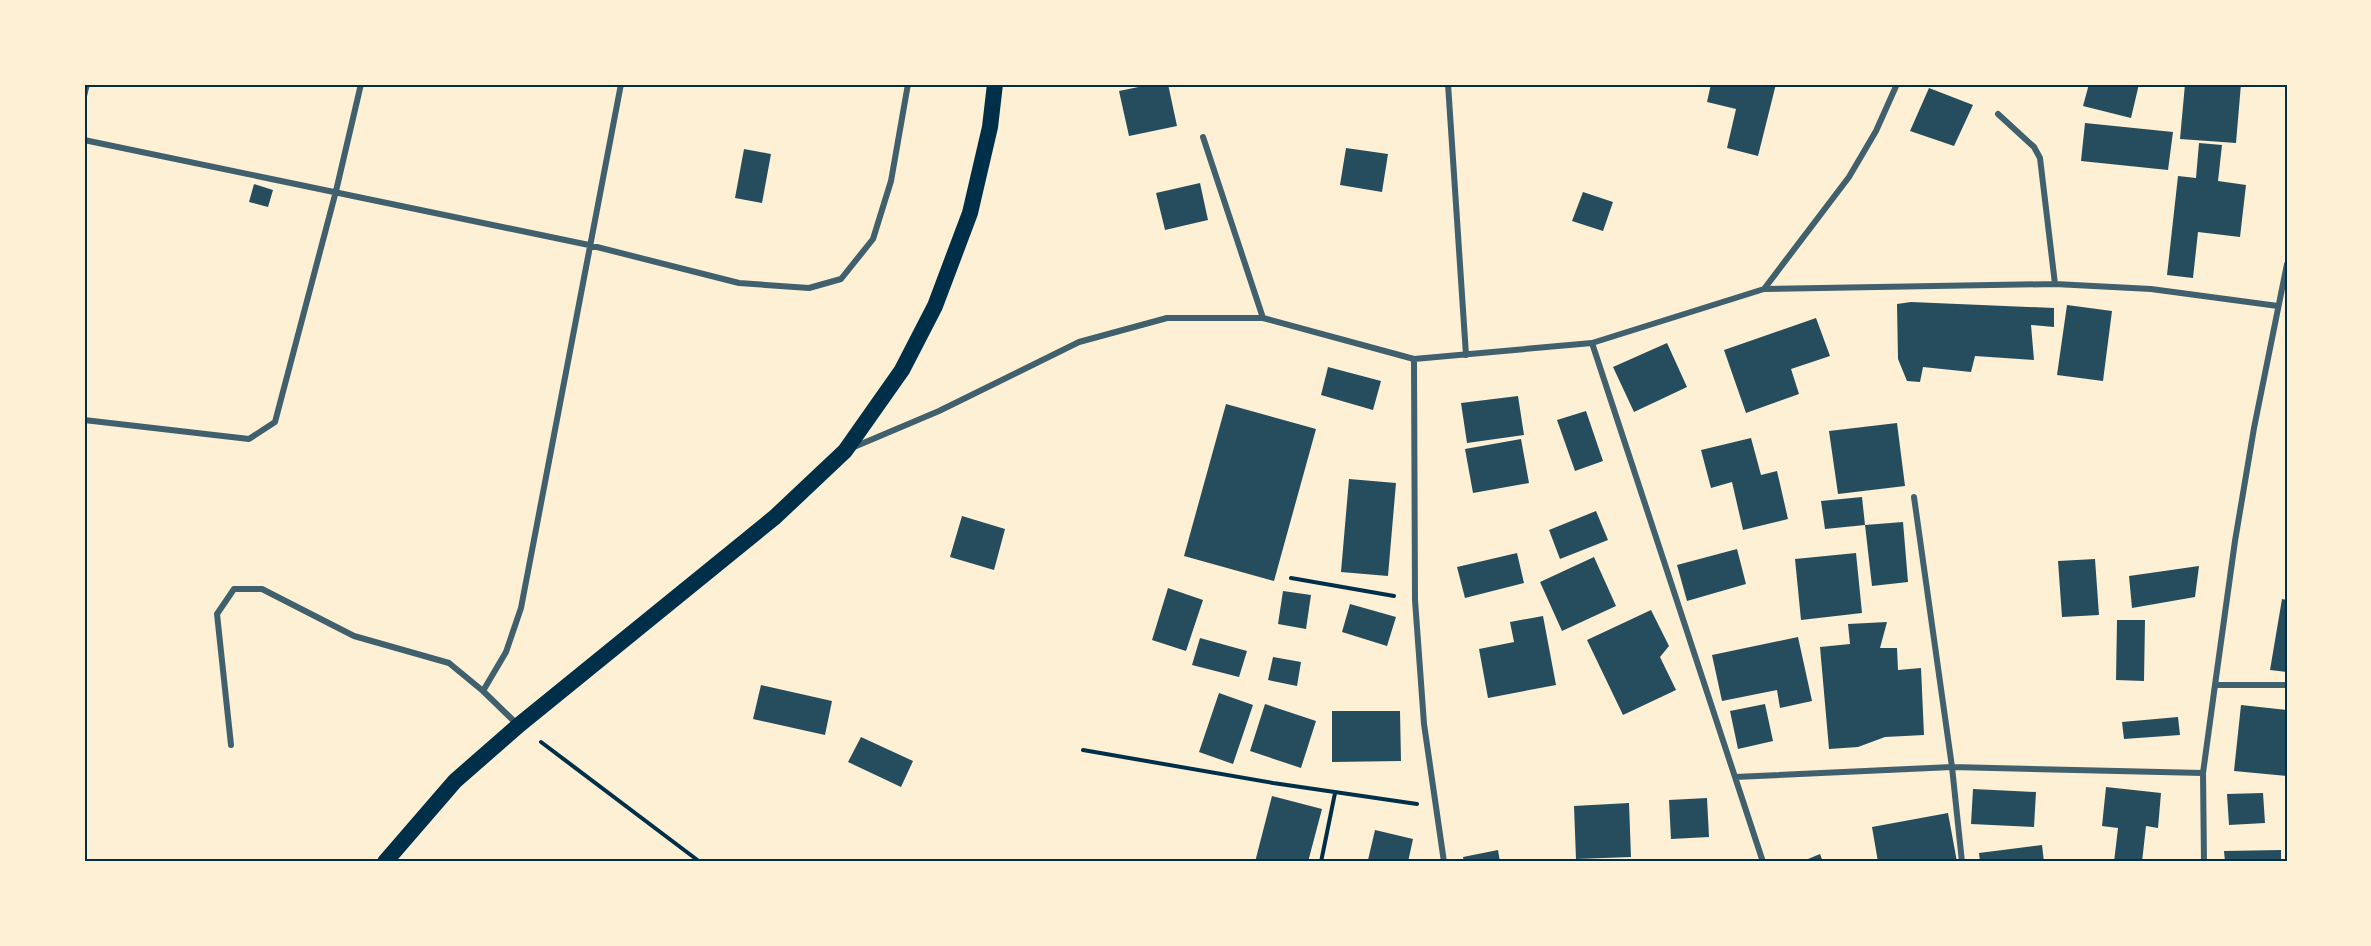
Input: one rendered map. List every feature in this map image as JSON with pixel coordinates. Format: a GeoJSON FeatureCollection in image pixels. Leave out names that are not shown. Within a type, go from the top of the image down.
{"type":"FeatureCollection","features":[{"type":"Feature","properties":{"kind":"highway"},"geometry":{"type":"LineString","coordinates":[[385,862],[455,781],[519,725],[775,517],[845,451],[902,370],[935,306],[970,213],[990,127],[995,84]]}},
{"type":"Feature","properties":{"kind":"street"},"geometry":{"type":"LineString","coordinates":[[84,96],[87,84]]}},
{"type":"Feature","properties":{"kind":"street"},"geometry":{"type":"LineString","coordinates":[[84,420],[249,439],[276,422],[336,191],[361,84]]}},
{"type":"Feature","properties":{"kind":"street"},"geometry":{"type":"LineString","coordinates":[[483,691],[506,652],[522,608],[621,84]]}},
{"type":"Feature","properties":{"kind":"street"},"geometry":{"type":"LineString","coordinates":[[84,140],[589,245],[739,283],[809,288],[841,279],[873,239],[891,181],[908,84]]}},
{"type":"Feature","properties":{"kind":"street"},"geometry":{"type":"LineString","coordinates":[[1448,84],[1466,355]]}},
{"type":"Feature","properties":{"kind":"street"},"geometry":{"type":"LineString","coordinates":[[1764,289],[1849,177],[1876,131],[1897,84]]}},
{"type":"Feature","properties":{"kind":"street"},"geometry":{"type":"LineString","coordinates":[[1998,114],[2034,147],[2040,158],[2055,284]]}},
{"type":"Feature","properties":{"kind":"street"},"geometry":{"type":"LineString","coordinates":[[1203,137],[1263,318]]}},
{"type":"Feature","properties":{"kind":"street"},"geometry":{"type":"LineString","coordinates":[[2204,862],[2204,773],[2214,685],[2235,541],[2287,264]]}},
{"type":"Feature","properties":{"kind":"street"},"geometry":{"type":"LineString","coordinates":[[845,451],[939,411],[1079,342],[1167,318],[1263,318],[1414,359],[1592,344],[1764,289],[2055,284],[2151,289],[2278,306]]}},
{"type":"Feature","properties":{"kind":"street"},"geometry":{"type":"LineString","coordinates":[[1592,344],[1763,862]]}},
{"type":"Feature","properties":{"kind":"street"},"geometry":{"type":"LineString","coordinates":[[1414,359],[1415,600],[1424,724],[1444,862]]}},
{"type":"Feature","properties":{"kind":"street"},"geometry":{"type":"LineString","coordinates":[[1914,496],[1952,767],[1962,862]]}},
{"type":"Feature","properties":{"kind":"street"},"geometry":{"type":"LineString","coordinates":[[231,745],[217,614],[234,589],[262,589],[354,636],[449,663],[519,725]]}},
{"type":"Feature","properties":{"kind":"street"},"geometry":{"type":"LineString","coordinates":[[2214,685],[2287,685]]}},
{"type":"Feature","properties":{"kind":"street"},"geometry":{"type":"LineString","coordinates":[[1735,777],[1952,767],[2204,773]]}},
{"type":"Feature","properties":{"kind":"path"},"geometry":{"type":"LineString","coordinates":[[1291,578],[1415,600]]}},
{"type":"Feature","properties":{"kind":"path"},"geometry":{"type":"LineString","coordinates":[[519,725],[700,862]]}},
{"type":"Feature","properties":{"kind":"path"},"geometry":{"type":"LineString","coordinates":[[1083,750],[1335,793],[1437,807]]}},
{"type":"Feature","properties":{"kind":"path"},"geometry":{"type":"LineString","coordinates":[[1321,862],[1335,793]]}},
{"type":"Feature","properties":{"kind":"building"},"geometry":{"type":"Polygon","coordinates":[[[1153,84],[1168,84],[1177,126],[1129,136],[1119,91],[1153,84]]]}},
{"type":"Feature","properties":{"kind":"building"},"geometry":{"type":"Polygon","coordinates":[[[1711,84],[1776,84],[1758,156],[1727,148],[1736,109],[1707,102],[1711,84]]]}},
{"type":"Feature","properties":{"kind":"building"},"geometry":{"type":"Polygon","coordinates":[[[2089,84],[2139,84],[2131,118],[2083,106],[2089,84]]]}},
{"type":"Feature","properties":{"kind":"building"},"geometry":{"type":"Polygon","coordinates":[[[2185,84],[2241,84],[2236,143],[2180,139],[2185,84]]]}},
{"type":"Feature","properties":{"kind":"building"},"geometry":{"type":"Polygon","coordinates":[[[1929,88],[1973,105],[1954,146],[1910,131],[1929,88]]]}},
{"type":"Feature","properties":{"kind":"building"},"geometry":{"type":"Polygon","coordinates":[[[2085,123],[2173,132],[2168,170],[2081,161],[2085,123]]]}},
{"type":"Feature","properties":{"kind":"building"},"geometry":{"type":"Polygon","coordinates":[[[2199,143],[2222,145],[2218,181],[2246,185],[2240,237],[2198,232],[2193,278],[2167,275],[2178,176],[2196,178],[2199,143]]]}},
{"type":"Feature","properties":{"kind":"building"},"geometry":{"type":"Polygon","coordinates":[[[1346,148],[1388,154],[1382,192],[1340,185],[1346,148]]]}},
{"type":"Feature","properties":{"kind":"building"},"geometry":{"type":"Polygon","coordinates":[[[744,149],[771,154],[762,203],[735,198],[744,149]]]}},
{"type":"Feature","properties":{"kind":"building"},"geometry":{"type":"Polygon","coordinates":[[[1200,183],[1208,220],[1165,230],[1156,193],[1200,183]]]}},
{"type":"Feature","properties":{"kind":"building"},"geometry":{"type":"Polygon","coordinates":[[[254,184],[273,190],[268,207],[249,202],[254,184]]]}},
{"type":"Feature","properties":{"kind":"building"},"geometry":{"type":"Polygon","coordinates":[[[1583,192],[1613,202],[1603,231],[1572,221],[1583,192]]]}},
{"type":"Feature","properties":{"kind":"building"},"geometry":{"type":"Polygon","coordinates":[[[1911,302],[2054,308],[2054,327],[2031,325],[2034,360],[1975,356],[1971,372],[1923,367],[1920,382],[1907,381],[1898,359],[1897,304],[1911,302]]]}},
{"type":"Feature","properties":{"kind":"building"},"geometry":{"type":"Polygon","coordinates":[[[2067,305],[2112,311],[2103,381],[2057,375],[2067,305]]]}},
{"type":"Feature","properties":{"kind":"building"},"geometry":{"type":"Polygon","coordinates":[[[1816,318],[1830,356],[1791,369],[1799,394],[1746,413],[1724,350],[1816,318]]]}},
{"type":"Feature","properties":{"kind":"building"},"geometry":{"type":"Polygon","coordinates":[[[1667,343],[1687,387],[1634,412],[1613,367],[1667,343]]]}},
{"type":"Feature","properties":{"kind":"building"},"geometry":{"type":"Polygon","coordinates":[[[1328,367],[1381,381],[1373,410],[1321,395],[1328,367]]]}},
{"type":"Feature","properties":{"kind":"building"},"geometry":{"type":"Polygon","coordinates":[[[1518,396],[1524,435],[1467,443],[1461,403],[1518,396]]]}},
{"type":"Feature","properties":{"kind":"building"},"geometry":{"type":"Polygon","coordinates":[[[1226,404],[1316,429],[1274,581],[1184,556],[1226,404]]]}},
{"type":"Feature","properties":{"kind":"building"},"geometry":{"type":"Polygon","coordinates":[[[1586,411],[1603,461],[1575,471],[1557,420],[1586,411]]]}},
{"type":"Feature","properties":{"kind":"building"},"geometry":{"type":"Polygon","coordinates":[[[1897,423],[1905,486],[1838,494],[1829,431],[1897,423]]]}},
{"type":"Feature","properties":{"kind":"building"},"geometry":{"type":"Polygon","coordinates":[[[1751,438],[1761,475],[1777,471],[1788,519],[1743,530],[1732,482],[1711,488],[1701,450],[1751,438]]]}},
{"type":"Feature","properties":{"kind":"building"},"geometry":{"type":"Polygon","coordinates":[[[1521,439],[1529,483],[1473,493],[1465,449],[1521,439]]]}},
{"type":"Feature","properties":{"kind":"building"},"geometry":{"type":"Polygon","coordinates":[[[1349,479],[1396,483],[1388,576],[1341,572],[1349,479]]]}},
{"type":"Feature","properties":{"kind":"building"},"geometry":{"type":"Polygon","coordinates":[[[1862,497],[1865,525],[1825,529],[1821,501],[1862,497]]]}},
{"type":"Feature","properties":{"kind":"building"},"geometry":{"type":"Polygon","coordinates":[[[1596,511],[1608,540],[1560,559],[1549,530],[1596,511]]]}},
{"type":"Feature","properties":{"kind":"building"},"geometry":{"type":"Polygon","coordinates":[[[962,516],[1005,529],[994,570],[950,557],[962,516]]]}},
{"type":"Feature","properties":{"kind":"building"},"geometry":{"type":"Polygon","coordinates":[[[1903,522],[1908,582],[1872,586],[1865,525],[1903,522]]]}},
{"type":"Feature","properties":{"kind":"building"},"geometry":{"type":"Polygon","coordinates":[[[1737,549],[1746,584],[1687,601],[1677,565],[1737,549]]]}},
{"type":"Feature","properties":{"kind":"building"},"geometry":{"type":"Polygon","coordinates":[[[1517,553],[1524,583],[1465,598],[1457,567],[1517,553]]]}},
{"type":"Feature","properties":{"kind":"building"},"geometry":{"type":"Polygon","coordinates":[[[1856,553],[1862,613],[1801,620],[1795,559],[1856,553]]]}},
{"type":"Feature","properties":{"kind":"building"},"geometry":{"type":"Polygon","coordinates":[[[1594,557],[1616,606],[1562,631],[1540,582],[1594,557]]]}},
{"type":"Feature","properties":{"kind":"building"},"geometry":{"type":"Polygon","coordinates":[[[2095,559],[2099,615],[2062,617],[2058,561],[2095,559]]]}},
{"type":"Feature","properties":{"kind":"building"},"geometry":{"type":"Polygon","coordinates":[[[2199,566],[2195,597],[2132,608],[2129,576],[2199,566]]]}},
{"type":"Feature","properties":{"kind":"building"},"geometry":{"type":"Polygon","coordinates":[[[1168,588],[1203,600],[1186,651],[1152,640],[1168,588]]]}},
{"type":"Feature","properties":{"kind":"building"},"geometry":{"type":"Polygon","coordinates":[[[1283,591],[1311,595],[1306,629],[1278,624],[1283,591]]]}},
{"type":"Feature","properties":{"kind":"building"},"geometry":{"type":"Polygon","coordinates":[[[2282,599],[2287,600],[2287,672],[2270,670],[2282,599]]]}},
{"type":"Feature","properties":{"kind":"building"},"geometry":{"type":"Polygon","coordinates":[[[1350,604],[1396,617],[1387,646],[1342,632],[1350,604]]]}},
{"type":"Feature","properties":{"kind":"building"},"geometry":{"type":"Polygon","coordinates":[[[1651,610],[1669,646],[1660,657],[1676,690],[1623,715],[1587,640],[1651,610]]]}},
{"type":"Feature","properties":{"kind":"building"},"geometry":{"type":"Polygon","coordinates":[[[1543,616],[1556,685],[1488,698],[1479,649],[1514,642],[1510,622],[1543,616]]]}},
{"type":"Feature","properties":{"kind":"building"},"geometry":{"type":"Polygon","coordinates":[[[2117,620],[2145,620],[2144,681],[2116,680],[2117,620]]]}},
{"type":"Feature","properties":{"kind":"building"},"geometry":{"type":"Polygon","coordinates":[[[1887,622],[1880,648],[1897,648],[1898,670],[1921,668],[1924,735],[1885,737],[1858,747],[1829,749],[1820,647],[1850,644],[1848,624],[1887,622]]]}},
{"type":"Feature","properties":{"kind":"building"},"geometry":{"type":"Polygon","coordinates":[[[1798,637],[1812,701],[1780,708],[1777,690],[1722,701],[1712,655],[1798,637]]]}},
{"type":"Feature","properties":{"kind":"building"},"geometry":{"type":"Polygon","coordinates":[[[1200,638],[1247,651],[1239,677],[1192,665],[1200,638]]]}},
{"type":"Feature","properties":{"kind":"building"},"geometry":{"type":"Polygon","coordinates":[[[1273,657],[1301,662],[1297,686],[1268,680],[1273,657]]]}},
{"type":"Feature","properties":{"kind":"building"},"geometry":{"type":"Polygon","coordinates":[[[761,685],[832,701],[825,735],[753,719],[761,685]]]}},
{"type":"Feature","properties":{"kind":"building"},"geometry":{"type":"Polygon","coordinates":[[[1219,693],[1253,705],[1233,764],[1199,752],[1219,693]]]}},
{"type":"Feature","properties":{"kind":"building"},"geometry":{"type":"Polygon","coordinates":[[[1265,704],[1316,721],[1301,768],[1250,751],[1265,704]]]}},
{"type":"Feature","properties":{"kind":"building"},"geometry":{"type":"Polygon","coordinates":[[[1765,704],[1773,741],[1738,749],[1730,711],[1765,704]]]}},
{"type":"Feature","properties":{"kind":"building"},"geometry":{"type":"Polygon","coordinates":[[[2241,705],[2287,710],[2287,776],[2234,771],[2241,705]]]}},
{"type":"Feature","properties":{"kind":"building"},"geometry":{"type":"Polygon","coordinates":[[[1332,711],[1400,711],[1401,761],[1332,762],[1332,711]]]}},
{"type":"Feature","properties":{"kind":"building"},"geometry":{"type":"Polygon","coordinates":[[[2178,717],[2180,735],[2124,739],[2122,722],[2178,717]]]}},
{"type":"Feature","properties":{"kind":"building"},"geometry":{"type":"Polygon","coordinates":[[[861,737],[913,761],[901,787],[848,762],[861,737]]]}},
{"type":"Feature","properties":{"kind":"building"},"geometry":{"type":"Polygon","coordinates":[[[2106,787],[2161,793],[2158,828],[2146,826],[2142,862],[2114,862],[2118,828],[2102,826],[2106,787]]]}},
{"type":"Feature","properties":{"kind":"building"},"geometry":{"type":"Polygon","coordinates":[[[1973,789],[2036,792],[2034,827],[1971,824],[1973,789]]]}},
{"type":"Feature","properties":{"kind":"building"},"geometry":{"type":"Polygon","coordinates":[[[2263,793],[2265,823],[2229,825],[2227,794],[2263,793]]]}},
{"type":"Feature","properties":{"kind":"building"},"geometry":{"type":"Polygon","coordinates":[[[1272,796],[1322,809],[1308,862],[1255,862],[1272,796]]]}},
{"type":"Feature","properties":{"kind":"building"},"geometry":{"type":"Polygon","coordinates":[[[1707,798],[1709,837],[1671,839],[1669,800],[1707,798]]]}},
{"type":"Feature","properties":{"kind":"building"},"geometry":{"type":"Polygon","coordinates":[[[1629,803],[1631,857],[1576,859],[1574,806],[1629,803]]]}},
{"type":"Feature","properties":{"kind":"building"},"geometry":{"type":"Polygon","coordinates":[[[1948,813],[1957,862],[1878,862],[1872,827],[1948,813]]]}},
{"type":"Feature","properties":{"kind":"building"},"geometry":{"type":"Polygon","coordinates":[[[1375,830],[1413,839],[1408,862],[1368,860],[1375,830]]]}},
{"type":"Feature","properties":{"kind":"building"},"geometry":{"type":"Polygon","coordinates":[[[2042,845],[2044,862],[1980,862],[1979,853],[2042,845]]]}},
{"type":"Feature","properties":{"kind":"building"},"geometry":{"type":"Polygon","coordinates":[[[1498,850],[1500,862],[1464,862],[1463,857],[1498,850]]]}},
{"type":"Feature","properties":{"kind":"building"},"geometry":{"type":"Polygon","coordinates":[[[2281,850],[2281,862],[2225,862],[2224,851],[2281,850]]]}},
{"type":"Feature","properties":{"kind":"building"},"geometry":{"type":"Polygon","coordinates":[[[1820,854],[1823,862],[1801,862],[1820,854]]]}}]}
